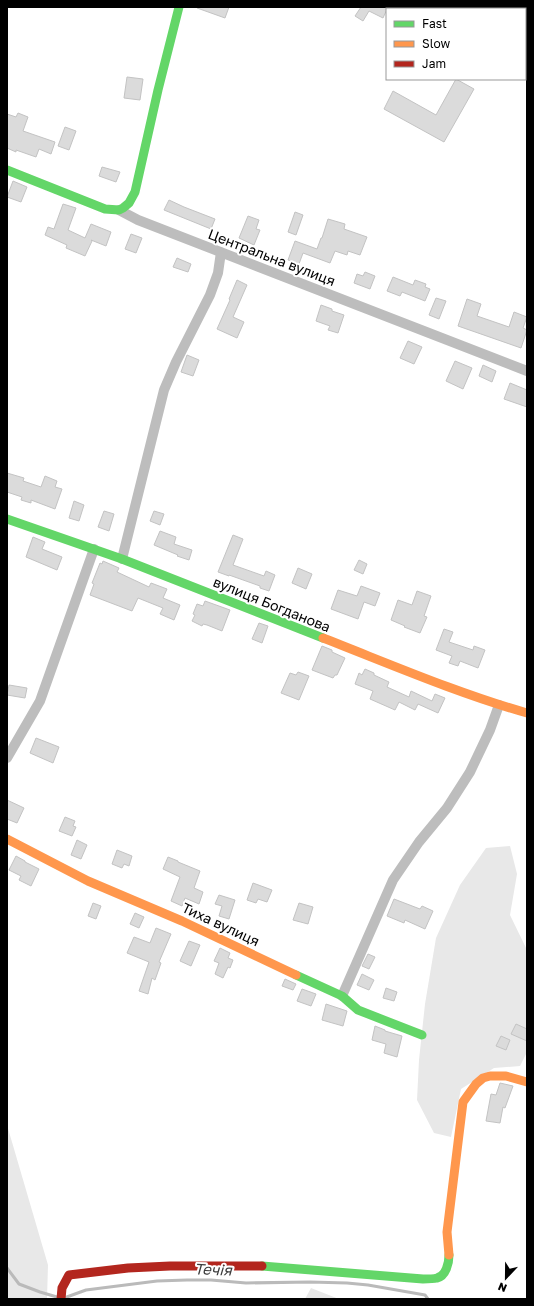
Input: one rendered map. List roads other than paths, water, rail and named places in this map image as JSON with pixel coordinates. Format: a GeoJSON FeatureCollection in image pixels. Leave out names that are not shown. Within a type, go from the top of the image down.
{"type":"FeatureCollection","features":[{"type":"Feature","properties":{"kind":"street"},"geometry":{"type":"LineString","coordinates":[[119,210],[128,205],[134,195],[179,7]]}},
{"type":"Feature","properties":{"kind":"street","name":"Центральна вулиця"},"geometry":{"type":"LineString","coordinates":[[7,170],[105,209],[119,210],[138,220],[527,371]]}},
{"type":"Feature","properties":{"kind":"street"},"geometry":{"type":"LineString","coordinates":[[122,559],[164,390],[176,362],[210,295],[218,273],[221,252]]}},
{"type":"Feature","properties":{"kind":"street","name":"вулиця Богданова"},"geometry":{"type":"LineString","coordinates":[[7,519],[122,559],[391,666],[499,705],[527,713]]}},
{"type":"Feature","properties":{"kind":"street"},"geometry":{"type":"LineString","coordinates":[[7,758],[40,701],[94,549]]}},
{"type":"Feature","properties":{"kind":"street"},"geometry":{"type":"LineString","coordinates":[[342,996],[393,880],[419,842],[447,808],[470,772],[490,730],[499,705]]}},
{"type":"Feature","properties":{"kind":"street","name":"Тиха вулиця"},"geometry":{"type":"LineString","coordinates":[[7,840],[88,880],[182,921],[342,996],[358,1010],[422,1035]]}},
{"type":"Feature","properties":{"kind":"street"},"geometry":{"type":"LineString","coordinates":[[61,1299],[62,1288],[68,1275],[128,1268],[170,1266],[256,1266],[416,1278],[438,1278],[445,1272],[449,1260],[446,1232],[463,1102],[478,1081],[484,1077],[502,1074],[527,1082]]}},
{"type":"Feature","properties":{"kind":"waterway","name":"Течія"},"geometry":{"type":"LineString","coordinates":[[7,1268],[19,1284],[57,1297]]}},
{"type":"Feature","properties":{"kind":"waterway","name":"Течія"},"geometry":{"type":"LineString","coordinates":[[64,1298],[86,1290],[157,1281],[211,1280],[246,1283],[347,1283],[368,1285],[425,1295],[428,1299]]}}]}
